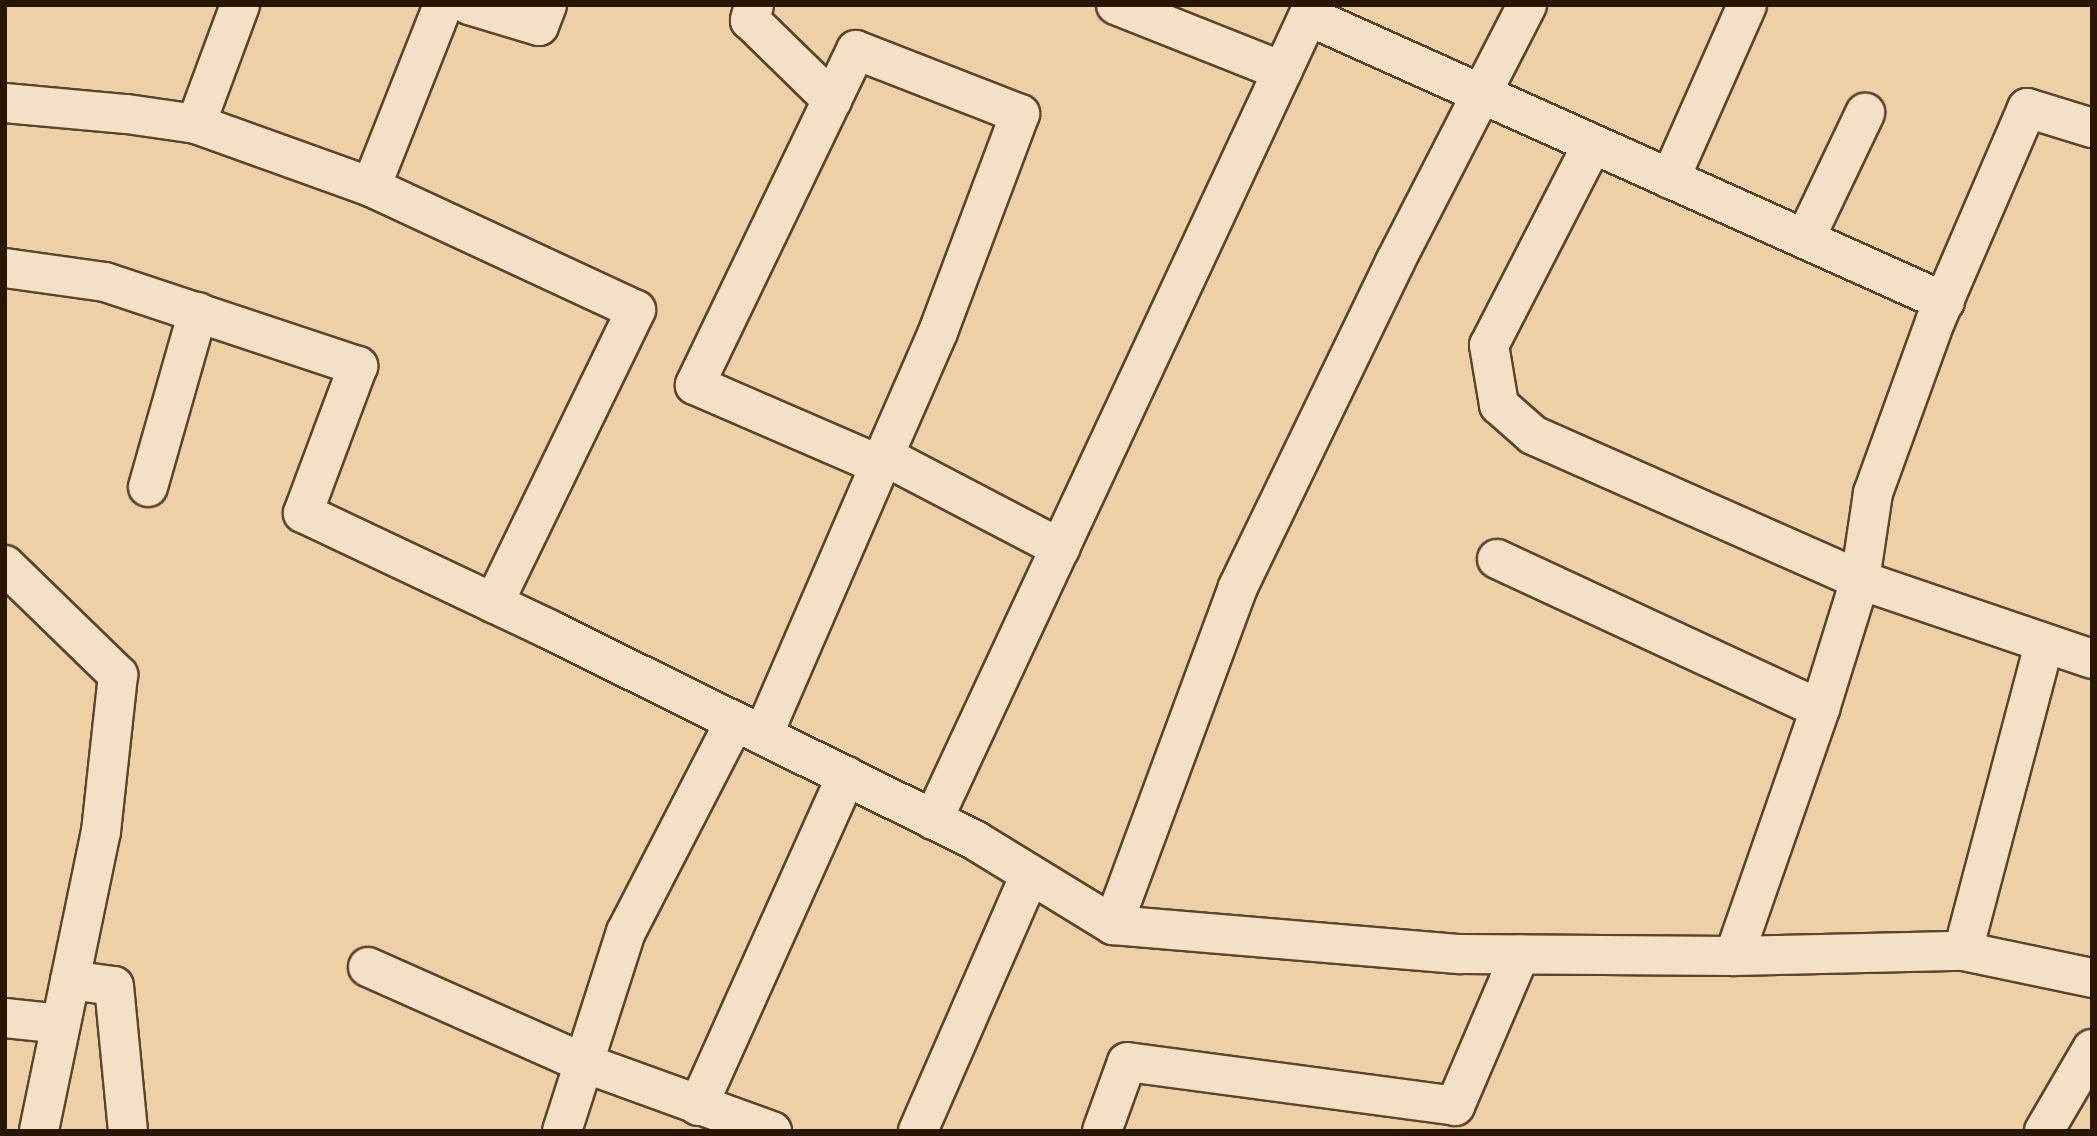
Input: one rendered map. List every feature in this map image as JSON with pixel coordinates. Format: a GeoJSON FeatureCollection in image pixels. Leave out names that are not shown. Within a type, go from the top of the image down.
{"type":"FeatureCollection","features":[{"type":"Feature","properties":{"kind":"street"},"geometry":{"type":"LineString","coordinates":[[196,124],[240,5]]}},
{"type":"Feature","properties":{"kind":"street"},"geometry":{"type":"LineString","coordinates":[[371,187],[443,5]]}},
{"type":"Feature","properties":{"kind":"street"},"geometry":{"type":"LineString","coordinates":[[469,5],[539,26],[547,5]]}},
{"type":"Feature","properties":{"kind":"street"},"geometry":{"type":"LineString","coordinates":[[754,5],[750,20],[832,100]]}},
{"type":"Feature","properties":{"kind":"street"},"geometry":{"type":"LineString","coordinates":[[1116,5],[1282,71]]}},
{"type":"Feature","properties":{"kind":"street"},"geometry":{"type":"LineString","coordinates":[[1113,925],[1238,587],[1395,262],[1527,5]]}},
{"type":"Feature","properties":{"kind":"street"},"geometry":{"type":"LineString","coordinates":[[1670,179],[1746,5]]}},
{"type":"Feature","properties":{"kind":"street"},"geometry":{"type":"LineString","coordinates":[[933,820],[1308,16],[1481,96],[1945,302]]}},
{"type":"Feature","properties":{"kind":"street"},"geometry":{"type":"LineString","coordinates":[[562,1131],[626,932],[749,728],[882,460],[938,332],[1020,114],[856,50],[695,385],[882,460],[1060,548]]}},
{"type":"Feature","properties":{"kind":"street"},"geometry":{"type":"LineString","coordinates":[[5,103],[127,114],[196,124],[371,187],[636,310],[494,603]]}},
{"type":"Feature","properties":{"kind":"street"},"geometry":{"type":"LineString","coordinates":[[1734,956],[1820,709],[1860,580],[1873,493],[1934,322],[1945,302],[2027,108],[2092,128]]}},
{"type":"Feature","properties":{"kind":"street"},"geometry":{"type":"LineString","coordinates":[[1805,239],[1865,113]]}},
{"type":"Feature","properties":{"kind":"street"},"geometry":{"type":"LineString","coordinates":[[1592,145],[1489,345],[1499,405],[1533,435],[1860,580],[2044,645],[2092,659]]}},
{"type":"Feature","properties":{"kind":"street"},"geometry":{"type":"LineString","coordinates":[[5,268],[105,282],[358,366],[303,513],[494,603],[933,820],[976,842],[1113,925],[1461,954],[1734,956],[1963,951],[2092,978]]}},
{"type":"Feature","properties":{"kind":"street"},"geometry":{"type":"LineString","coordinates":[[148,487],[198,312]]}},
{"type":"Feature","properties":{"kind":"street"},"geometry":{"type":"LineString","coordinates":[[1496,559],[1820,709]]}},
{"type":"Feature","properties":{"kind":"street"},"geometry":{"type":"LineString","coordinates":[[5,565],[118,675],[101,831],[39,1131]]}},
{"type":"Feature","properties":{"kind":"street"},"geometry":{"type":"LineString","coordinates":[[1963,951],[2044,645]]}},
{"type":"Feature","properties":{"kind":"street"},"geometry":{"type":"LineString","coordinates":[[698,1106],[846,776]]}},
{"type":"Feature","properties":{"kind":"street"},"geometry":{"type":"LineString","coordinates":[[918,1131],[1030,875]]}},
{"type":"Feature","properties":{"kind":"street"},"geometry":{"type":"LineString","coordinates":[[1102,1131],[1127,1062],[1455,1106],[1520,954]]}},
{"type":"Feature","properties":{"kind":"street"},"geometry":{"type":"LineString","coordinates":[[368,967],[584,1063],[772,1131]]}},
{"type":"Feature","properties":{"kind":"street"},"geometry":{"type":"LineString","coordinates":[[70,980],[114,986],[128,1131]]}},
{"type":"Feature","properties":{"kind":"street"},"geometry":{"type":"LineString","coordinates":[[5,1018],[61,1024]]}},
{"type":"Feature","properties":{"kind":"street"},"geometry":{"type":"LineString","coordinates":[[2044,1131],[2092,1049]]}}]}
